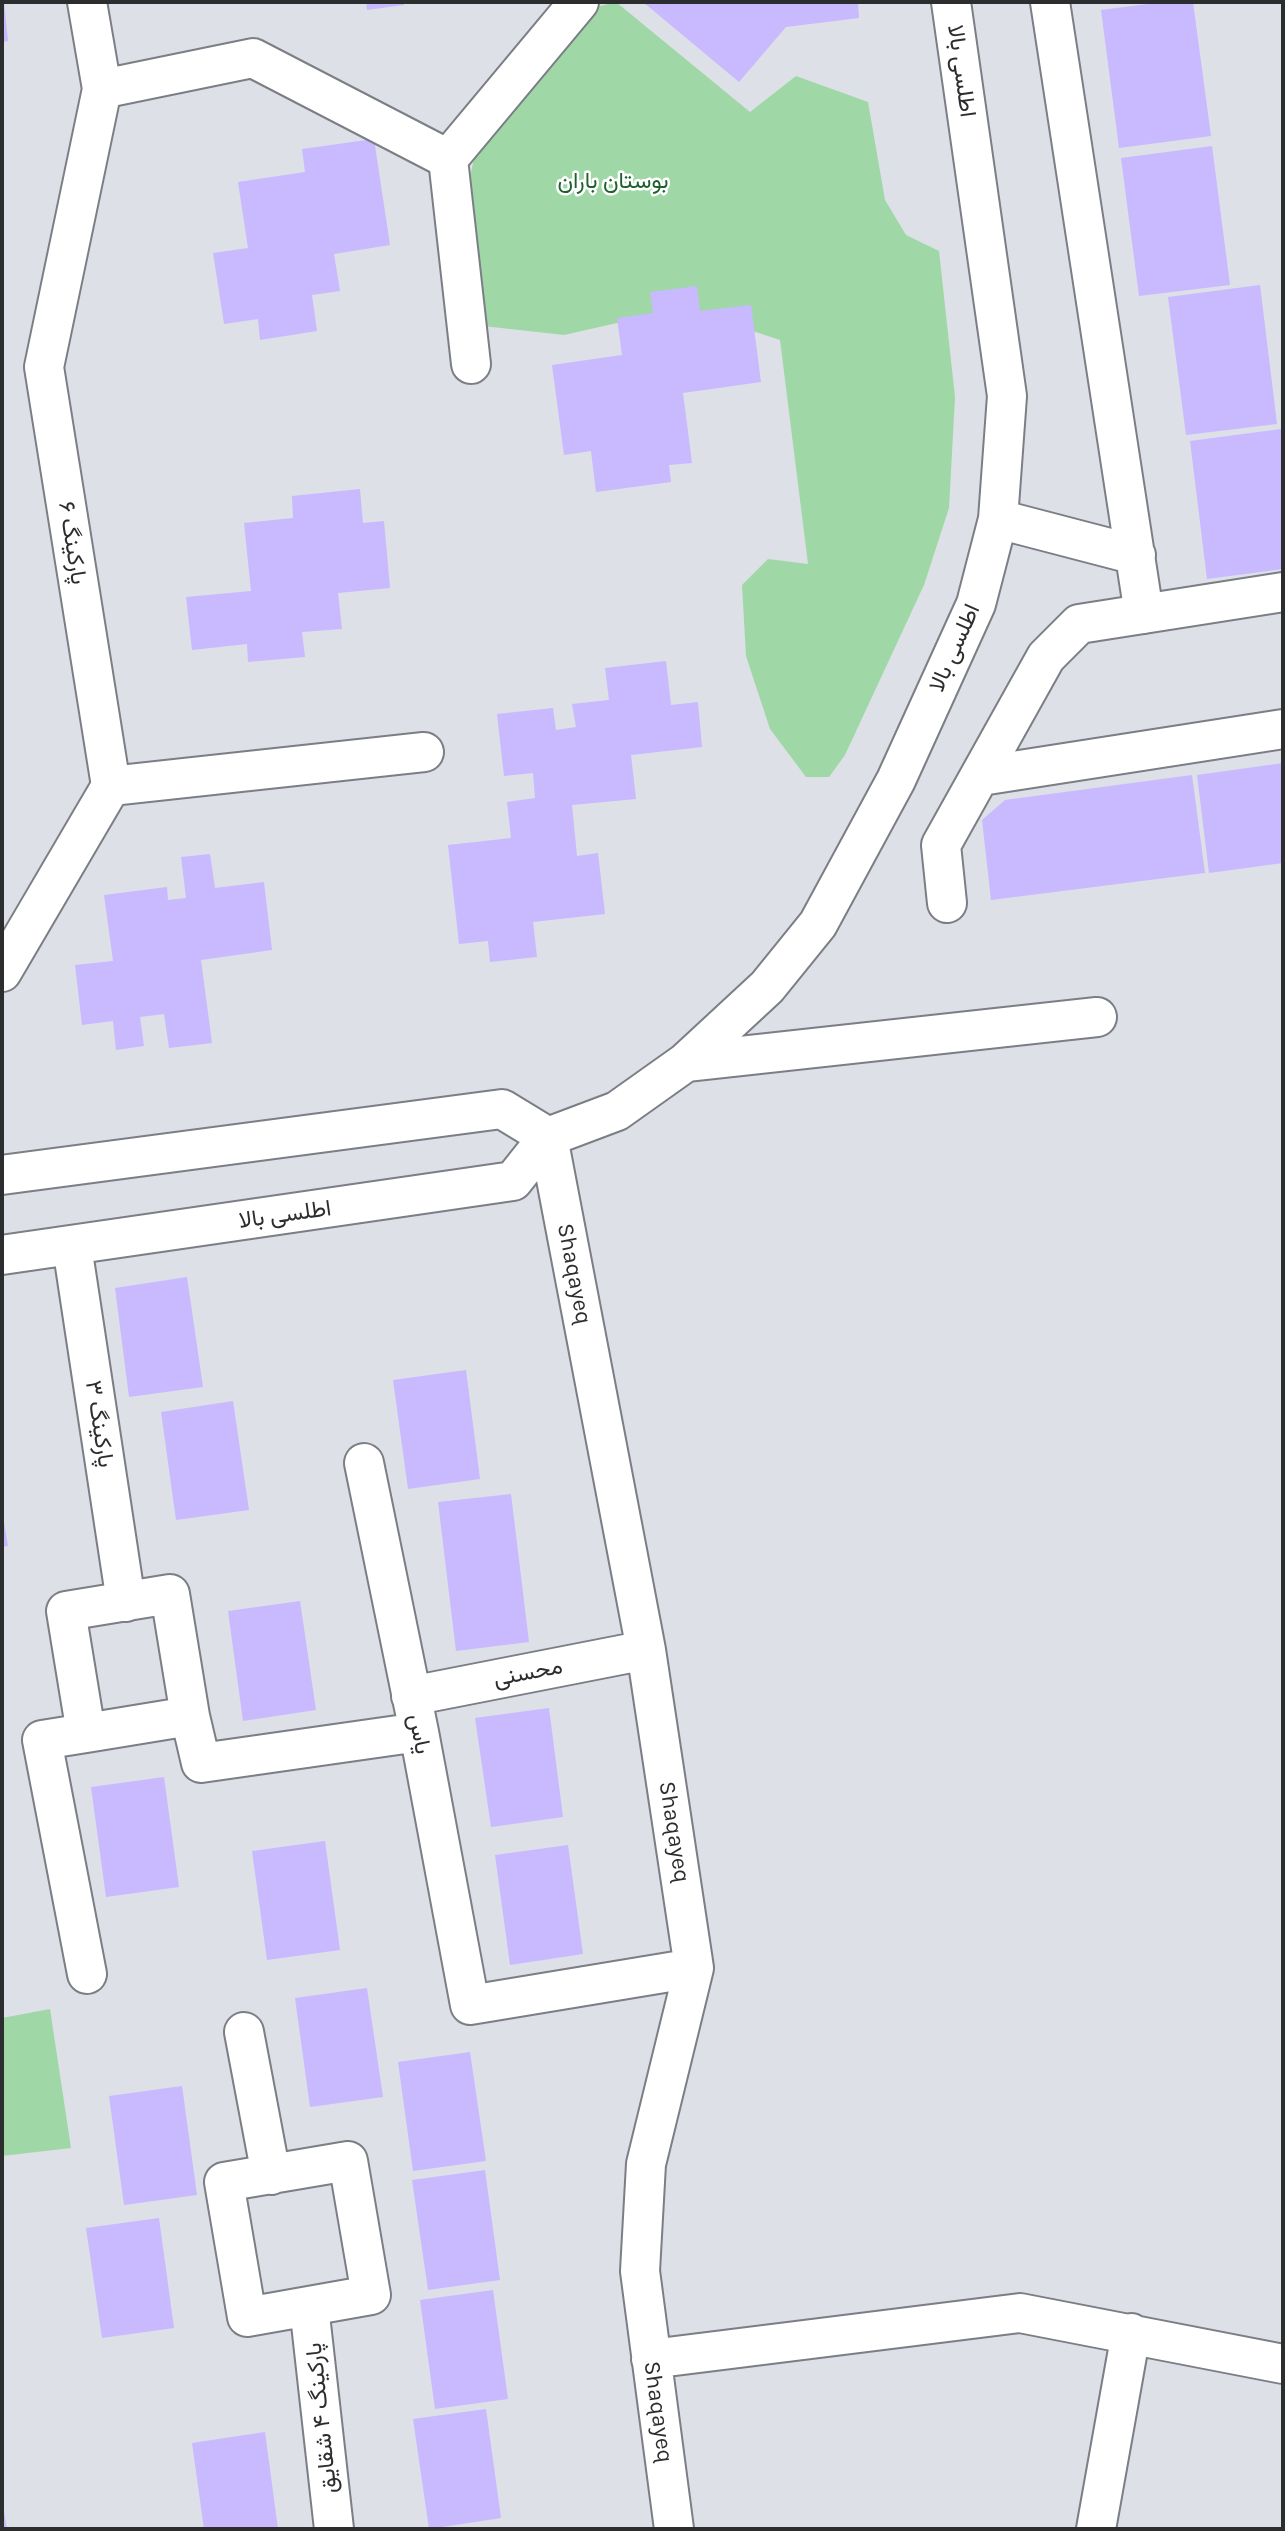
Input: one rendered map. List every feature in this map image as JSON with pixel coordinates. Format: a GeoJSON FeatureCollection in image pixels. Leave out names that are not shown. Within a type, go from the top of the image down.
{"type":"FeatureCollection","features":[{"type":"Feature","properties":{"kind":"street"},"geometry":{"type":"LineString","coordinates":[[87,2],[102,89],[253,58],[448,159]]}},
{"type":"Feature","properties":{"kind":"street"},"geometry":{"type":"LineString","coordinates":[[471,364],[448,159],[579,2]]}},
{"type":"Feature","properties":{"kind":"street","name":"اطلسی بالا"},"geometry":{"type":"LineString","coordinates":[[2,1255],[513,1181],[548,1137],[617,1111],[686,1062],[767,987],[818,924],[896,780],[976,604],[998,519],[1007,396],[954,2]]}},
{"type":"Feature","properties":{"kind":"street"},"geometry":{"type":"LineString","coordinates":[[1049,2],[1144,614]]}},
{"type":"Feature","properties":{"kind":"street","name":"پارکینگ ۶"},"geometry":{"type":"LineString","coordinates":[[102,89],[44,367],[111,786]]}},
{"type":"Feature","properties":{"kind":"street"},"geometry":{"type":"LineString","coordinates":[[998,519],[1136,555]]}},
{"type":"Feature","properties":{"kind":"street"},"geometry":{"type":"LineString","coordinates":[[947,904],[941,845],[1046,657],[1079,624],[1283,592]]}},
{"type":"Feature","properties":{"kind":"street"},"geometry":{"type":"LineString","coordinates":[[981,776],[1283,729]]}},
{"type":"Feature","properties":{"kind":"street"},"geometry":{"type":"LineString","coordinates":[[2,972],[111,786],[424,752]]}},
{"type":"Feature","properties":{"kind":"street"},"geometry":{"type":"LineString","coordinates":[[686,1062],[1097,1017]]}},
{"type":"Feature","properties":{"kind":"street"},"geometry":{"type":"LineString","coordinates":[[2,1175],[502,1109],[548,1137]]}},
{"type":"Feature","properties":{"kind":"street","name":"Shaqayeq"},"geometry":{"type":"LineString","coordinates":[[548,1137],[646,1650],[694,1968],[646,2164],[640,2271],[674,2529]]}},
{"type":"Feature","properties":{"kind":"street","name":"پارکینگ ۳"},"geometry":{"type":"LineString","coordinates":[[72,1246],[126,1602]]}},
{"type":"Feature","properties":{"kind":"street","name":"یاس"},"geometry":{"type":"LineString","coordinates":[[365,1463],[470,2005],[694,1968]]}},
{"type":"Feature","properties":{"kind":"street"},"geometry":{"type":"LineString","coordinates":[[86,1733],[66,1611],[170,1594],[190,1716],[86,1733],[42,1740],[87,1974]]}},
{"type":"Feature","properties":{"kind":"street","name":"محسنی"},"geometry":{"type":"LineString","coordinates":[[190,1716],[201,1763],[415,1714],[646,1650]]}},
{"type":"Feature","properties":{"kind":"street"},"geometry":{"type":"LineString","coordinates":[[244,2032],[271,2175]]}},
{"type":"Feature","properties":{"kind":"street"},"geometry":{"type":"LineString","coordinates":[[348,2161],[371,2295],[247,2317],[224,2182],[271,2175],[348,2161]]}},
{"type":"Feature","properties":{"kind":"street","name":"پارکینگ ۴ شقایق"},"geometry":{"type":"LineString","coordinates":[[309,2306],[334,2529]]}},
{"type":"Feature","properties":{"kind":"street"},"geometry":{"type":"LineString","coordinates":[[651,2359],[1020,2313],[1283,2364]]}},
{"type":"Feature","properties":{"kind":"street"},"geometry":{"type":"LineString","coordinates":[[1097,2529],[1131,2333]]}},
{"type":"Feature","properties":{"kind":"green space","name":"بوستان باران"},"geometry":{"type":"Polygon","coordinates":[[[616,2],[750,112],[796,76],[868,102],[885,200],[906,235],[939,251],[955,397],[949,508],[924,585],[845,755],[829,777],[806,777],[770,729],[746,656],[742,585],[768,559],[808,564],[780,340],[683,308],[564,335],[465,324],[458,230],[480,132],[566,15],[616,2]]]}},
{"type":"Feature","properties":{"kind":"green space"},"geometry":{"type":"Polygon","coordinates":[[[50,2009],[71,2148],[2,2156],[2,2018],[50,2009]]]}},
{"type":"Feature","properties":{"kind":"building"},"geometry":{"type":"Polygon","coordinates":[[[2,2],[8,41],[2,42],[2,2]]]}},
{"type":"Feature","properties":{"kind":"building"},"geometry":{"type":"Polygon","coordinates":[[[366,2],[404,2],[404,5],[367,10],[366,2]]]}},
{"type":"Feature","properties":{"kind":"building"},"geometry":{"type":"Polygon","coordinates":[[[643,2],[858,2],[859,18],[786,27],[739,82],[643,2]]]}},
{"type":"Feature","properties":{"kind":"building"},"geometry":{"type":"Polygon","coordinates":[[[1163,2],[1193,2],[1211,136],[1119,148],[1101,10],[1163,2]]]}},
{"type":"Feature","properties":{"kind":"building"},"geometry":{"type":"Polygon","coordinates":[[[374,139],[390,245],[334,254],[340,291],[312,295],[317,331],[260,340],[258,319],[224,324],[213,253],[248,248],[238,182],[305,172],[302,149],[374,139]]]}},
{"type":"Feature","properties":{"kind":"building"},"geometry":{"type":"Polygon","coordinates":[[[1212,146],[1230,285],[1139,296],[1121,158],[1212,146]]]}},
{"type":"Feature","properties":{"kind":"building"},"geometry":{"type":"Polygon","coordinates":[[[1260,285],[1277,424],[1186,435],[1168,297],[1260,285]]]}},
{"type":"Feature","properties":{"kind":"building"},"geometry":{"type":"Polygon","coordinates":[[[697,286],[700,311],[751,305],[761,382],[683,393],[692,463],[669,465],[671,482],[596,492],[591,451],[564,455],[552,365],[622,355],[617,318],[653,313],[650,292],[697,286]]]}},
{"type":"Feature","properties":{"kind":"building"},"geometry":{"type":"Polygon","coordinates":[[[1281,429],[1283,569],[1207,579],[1190,441],[1281,429]]]}},
{"type":"Feature","properties":{"kind":"building"},"geometry":{"type":"Polygon","coordinates":[[[360,489],[363,523],[384,521],[390,588],[338,593],[342,629],[302,632],[305,657],[248,662],[247,644],[192,650],[186,597],[251,591],[244,523],[293,518],[292,496],[360,489]]]}},
{"type":"Feature","properties":{"kind":"building"},"geometry":{"type":"Polygon","coordinates":[[[666,661],[671,705],[698,702],[702,747],[631,755],[636,799],[572,805],[577,856],[598,853],[605,914],[533,922],[537,957],[490,962],[488,941],[459,944],[448,845],[511,838],[507,802],[535,798],[533,773],[504,776],[497,714],[553,708],[556,730],[576,727],[572,704],[609,700],[605,668],[666,661]]]}},
{"type":"Feature","properties":{"kind":"building"},"geometry":{"type":"Polygon","coordinates":[[[1283,763],[1283,863],[1209,873],[1197,775],[1283,763]]]}},
{"type":"Feature","properties":{"kind":"building"},"geometry":{"type":"Polygon","coordinates":[[[1192,775],[1205,873],[991,900],[982,820],[1005,800],[1192,775]]]}},
{"type":"Feature","properties":{"kind":"building"},"geometry":{"type":"Polygon","coordinates":[[[210,854],[215,888],[264,882],[272,950],[201,960],[212,1043],[169,1048],[164,1014],[140,1017],[144,1046],[116,1050],[113,1021],[82,1025],[75,965],[113,961],[104,895],[167,887],[168,900],[186,898],[181,857],[210,854]]]}},
{"type":"Feature","properties":{"kind":"building"},"geometry":{"type":"Polygon","coordinates":[[[187,1277],[203,1387],[129,1397],[115,1288],[187,1277]]]}},
{"type":"Feature","properties":{"kind":"building"},"geometry":{"type":"Polygon","coordinates":[[[466,1370],[480,1479],[408,1489],[393,1380],[466,1370]]]}},
{"type":"Feature","properties":{"kind":"building"},"geometry":{"type":"Polygon","coordinates":[[[233,1401],[249,1510],[176,1520],[161,1412],[233,1401]]]}},
{"type":"Feature","properties":{"kind":"building"},"geometry":{"type":"Polygon","coordinates":[[[511,1494],[529,1642],[456,1651],[438,1502],[511,1494]]]}},
{"type":"Feature","properties":{"kind":"building"},"geometry":{"type":"Polygon","coordinates":[[[2,1510],[8,1546],[2,1547],[2,1510]]]}},
{"type":"Feature","properties":{"kind":"building"},"geometry":{"type":"Polygon","coordinates":[[[300,1601],[316,1710],[243,1721],[228,1611],[300,1601]]]}},
{"type":"Feature","properties":{"kind":"building"},"geometry":{"type":"Polygon","coordinates":[[[549,1708],[563,1817],[491,1827],[475,1718],[549,1708]]]}},
{"type":"Feature","properties":{"kind":"building"},"geometry":{"type":"Polygon","coordinates":[[[164,1777],[179,1887],[106,1897],[91,1787],[164,1777]]]}},
{"type":"Feature","properties":{"kind":"building"},"geometry":{"type":"Polygon","coordinates":[[[325,1841],[340,1950],[267,1960],[252,1851],[325,1841]]]}},
{"type":"Feature","properties":{"kind":"building"},"geometry":{"type":"Polygon","coordinates":[[[568,1845],[583,1954],[510,1965],[495,1855],[568,1845]]]}},
{"type":"Feature","properties":{"kind":"building"},"geometry":{"type":"Polygon","coordinates":[[[367,1988],[383,2097],[310,2107],[295,1998],[367,1988]]]}},
{"type":"Feature","properties":{"kind":"building"},"geometry":{"type":"Polygon","coordinates":[[[470,2052],[486,2161],[413,2171],[398,2062],[470,2052]]]}},
{"type":"Feature","properties":{"kind":"building"},"geometry":{"type":"Polygon","coordinates":[[[182,2086],[197,2195],[124,2205],[109,2096],[182,2086]]]}},
{"type":"Feature","properties":{"kind":"building"},"geometry":{"type":"Polygon","coordinates":[[[485,2170],[500,2280],[428,2290],[412,2180],[485,2170]]]}},
{"type":"Feature","properties":{"kind":"building"},"geometry":{"type":"Polygon","coordinates":[[[159,2218],[174,2328],[102,2338],[86,2228],[159,2218]]]}},
{"type":"Feature","properties":{"kind":"building"},"geometry":{"type":"Polygon","coordinates":[[[493,2290],[508,2399],[435,2409],[420,2300],[493,2290]]]}},
{"type":"Feature","properties":{"kind":"building"},"geometry":{"type":"Polygon","coordinates":[[[486,2409],[501,2518],[429,2529],[413,2419],[486,2409]]]}},
{"type":"Feature","properties":{"kind":"building"},"geometry":{"type":"Polygon","coordinates":[[[265,2432],[278,2529],[204,2529],[192,2443],[265,2432]]]}},
{"type":"Feature","properties":{"kind":"building"},"geometry":{"type":"Polygon","coordinates":[[[3,2506],[7,2529],[2,2529],[3,2506]]]}}]}
